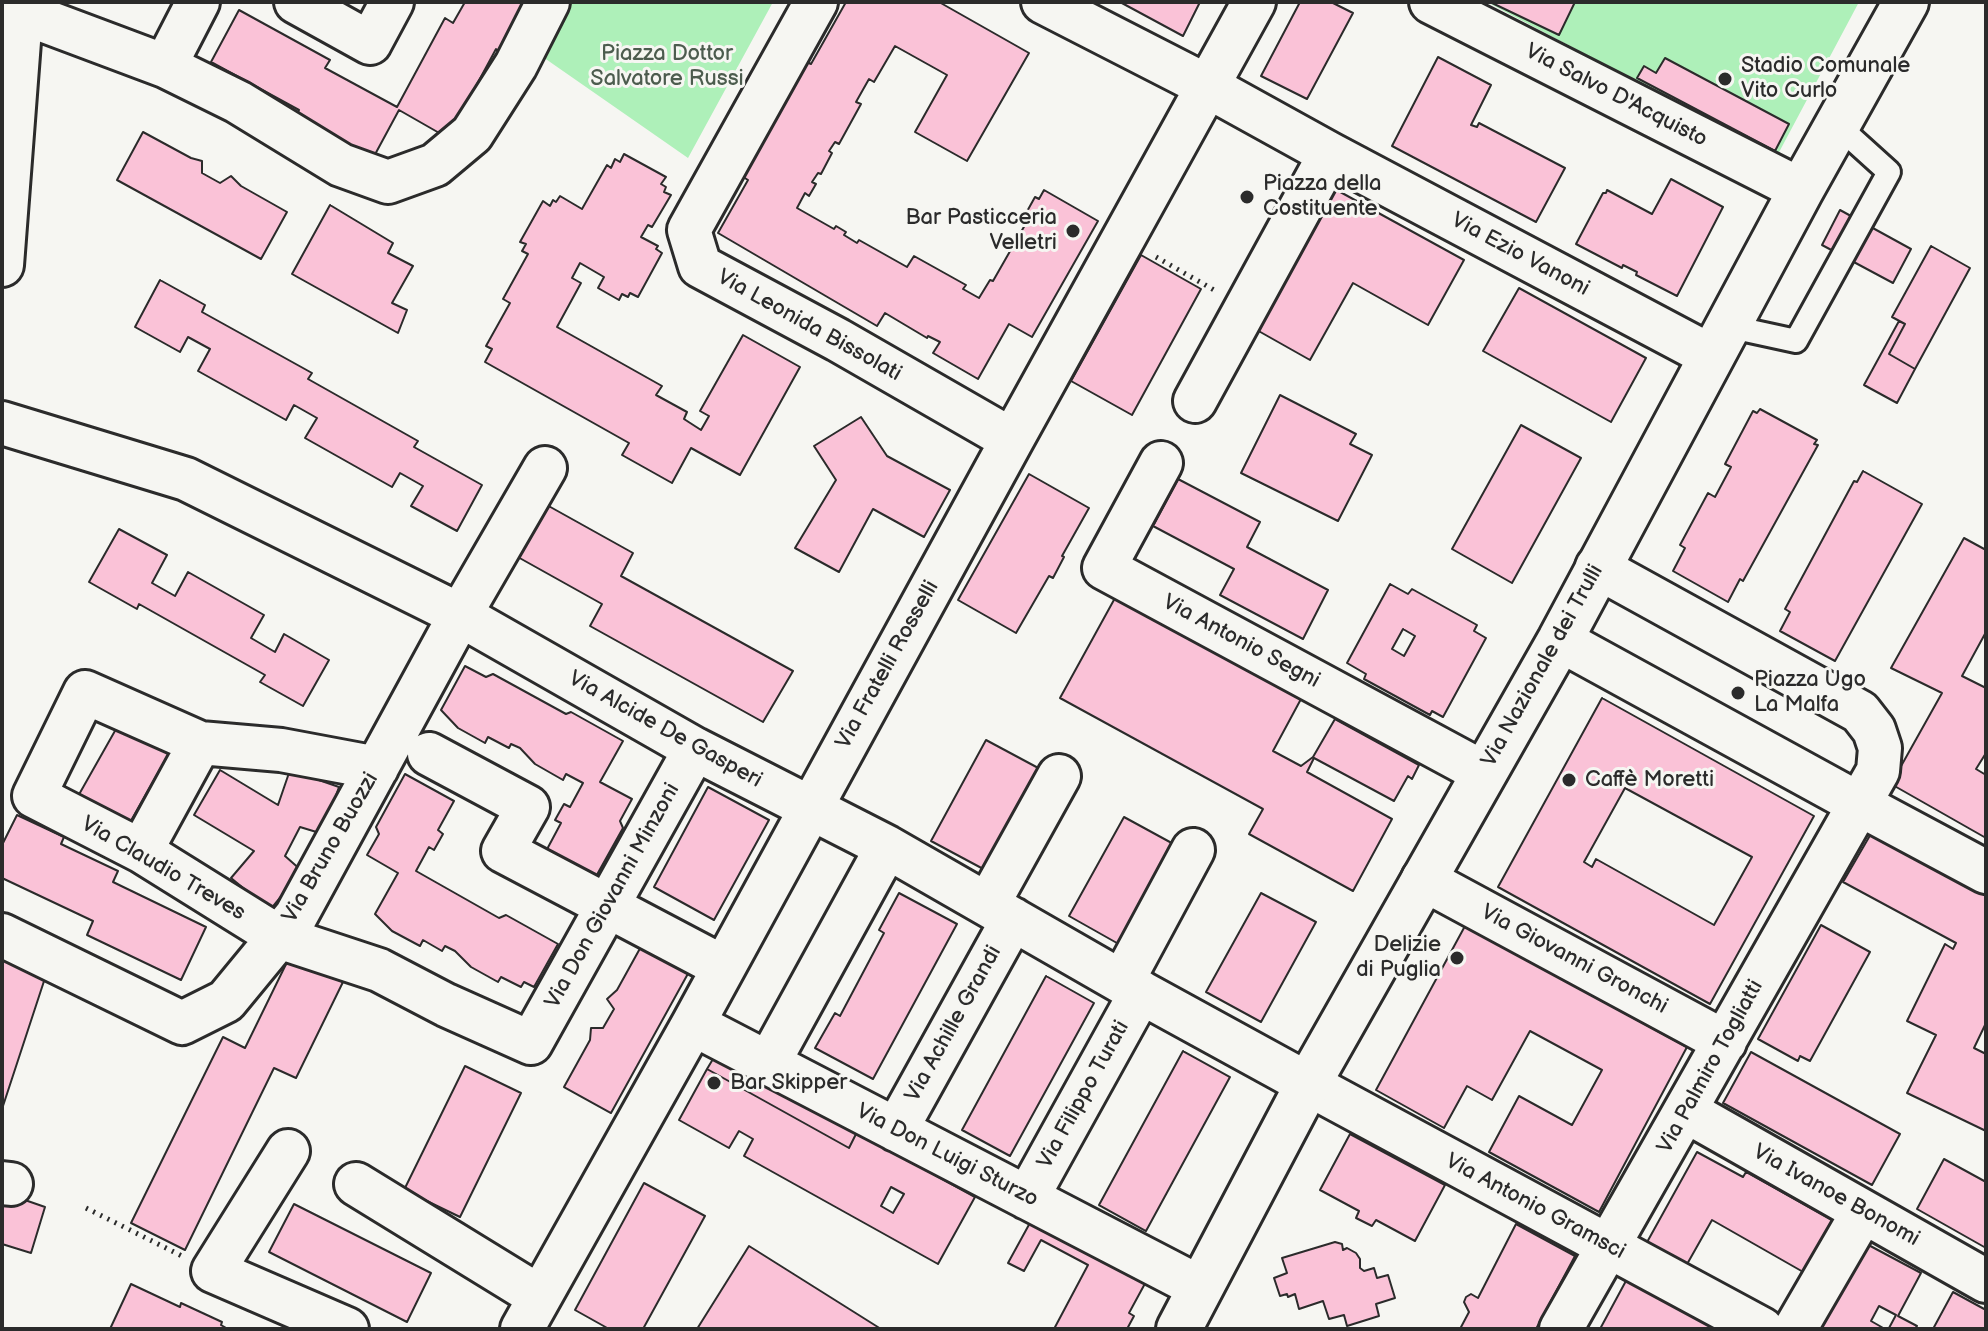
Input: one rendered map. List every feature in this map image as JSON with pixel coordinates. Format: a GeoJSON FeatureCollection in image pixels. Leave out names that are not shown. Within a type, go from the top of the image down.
{"type":"FeatureCollection","features":[{"type":"Feature","properties":{"kind":"street"},"geometry":{"type":"LineString","coordinates":[[165,66],[198,2]]}},
{"type":"Feature","properties":{"kind":"street"},"geometry":{"type":"LineString","coordinates":[[296,2],[370,43],[392,2]]}},
{"type":"Feature","properties":{"kind":"street"},"geometry":{"type":"LineString","coordinates":[[2,265],[22,7],[165,66],[238,102],[341,165],[388,182],[435,165],[472,134],[516,65],[548,2]]}},
{"type":"Feature","properties":{"kind":"street","name":"Via Leonida Bissolati"},"geometry":{"type":"LineString","coordinates":[[816,2],[689,230],[700,266],[838,340],[1012,440]]}},
{"type":"Feature","properties":{"kind":"street","name":"Via Fratelli Rosselli"},"geometry":{"type":"LineString","coordinates":[[531,1313],[1254,2]]}},
{"type":"Feature","properties":{"kind":"street","name":"Via Salvo D'Acquisto"},"geometry":{"type":"LineString","coordinates":[[1431,2],[1801,190]]}},
{"type":"Feature","properties":{"kind":"street","name":"Via Nazionale dei Trulli"},"geometry":{"type":"LineString","coordinates":[[1179,1329],[1308,1084],[1560,640],[1719,341],[1906,2]]}},
{"type":"Feature","properties":{"kind":"street"},"geometry":{"type":"LineString","coordinates":[[1052,7],[1207,86],[1330,154],[1195,401]]}},
{"type":"Feature","properties":{"kind":"street","name":"Via Ezio Vanoni"},"geometry":{"type":"LineString","coordinates":[[1330,154],[1719,341]]}},
{"type":"Feature","properties":{"kind":"street","name":"Via Alcide De Gasperi"},"geometry":{"type":"LineString","coordinates":[[2,423],[186,479],[460,615],[695,749],[887,847],[1308,1084]]}},
{"type":"Feature","properties":{"kind":"street","name":"Via Antonio Segni"},"geometry":{"type":"LineString","coordinates":[[1161,463],[1104,568],[1484,773]]}},
{"type":"Feature","properties":{"kind":"street","name":"Via Bruno Buozzi"},"geometry":{"type":"LineString","coordinates":[[2,935],[182,1023],[226,1001],[296,916],[460,615],[545,468]]}},
{"type":"Feature","properties":{"kind":"street"},"geometry":{"type":"LineString","coordinates":[[1597,567],[1860,712],[1874,730],[1880,748],[1878,771],[1859,804]]}},
{"type":"Feature","properties":{"kind":"street"},"geometry":{"type":"LineString","coordinates":[[1560,640],[1986,872]]}},
{"type":"Feature","properties":{"kind":"street","name":"Via Claudio Treves"},"geometry":{"type":"LineString","coordinates":[[200,743],[85,692],[34,796],[141,851],[279,937],[379,970],[446,1005],[531,1043]]}},
{"type":"Feature","properties":{"kind":"street"},"geometry":{"type":"LineString","coordinates":[[141,851],[200,743],[281,750],[377,768]]}},
{"type":"Feature","properties":{"kind":"street","name":"Via Don Giovanni Minzoni"},"geometry":{"type":"LineString","coordinates":[[531,1043],[695,749]]}},
{"type":"Feature","properties":{"kind":"street"},"geometry":{"type":"LineString","coordinates":[[429,754],[528,807],[503,851],[723,967]]}},
{"type":"Feature","properties":{"kind":"street","name":"Via Achille Grandi"},"geometry":{"type":"LineString","coordinates":[[896,1130],[1000,912],[1059,776]]}},
{"type":"Feature","properties":{"kind":"street","name":"Via Palmiro Togliatti"},"geometry":{"type":"LineString","coordinates":[[1561,1329],[1859,804]]}},
{"type":"Feature","properties":{"kind":"street"},"geometry":{"type":"LineString","coordinates":[[768,1064],[887,847]]}},
{"type":"Feature","properties":{"kind":"street","name":"Via Filippo Turati"},"geometry":{"type":"LineString","coordinates":[[1027,1198],[1132,987],[1193,850]]}},
{"type":"Feature","properties":{"kind":"street","name":"Via Giovanni Gronchi"},"geometry":{"type":"LineString","coordinates":[[1423,879],[1725,1042]]}},
{"type":"Feature","properties":{"kind":"street","name":"Via Don Luigi Sturzo"},"geometry":{"type":"LineString","coordinates":[[693,1024],[1201,1288]]}},
{"type":"Feature","properties":{"kind":"street","name":"Via Antonio Gramsci"},"geometry":{"type":"LineString","coordinates":[[1308,1084],[1762,1329]]}},
{"type":"Feature","properties":{"kind":"street","name":"Via Ivanoe Bonomi"},"geometry":{"type":"LineString","coordinates":[[1686,1111],[1986,1281]]}},
{"type":"Feature","properties":{"kind":"street"},"geometry":{"type":"LineString","coordinates":[[288,1151],[213,1271],[347,1329]]}},
{"type":"Feature","properties":{"kind":"street"},"geometry":{"type":"LineString","coordinates":[[356,1184],[531,1313]]}},
{"type":"Feature","properties":{"kind":"street"},"geometry":{"type":"LineString","coordinates":[[1795,1329],[1853,1229]]}},
{"type":"Feature","properties":{"kind":"lane"},"geometry":{"type":"LineString","coordinates":[[1719,341],[1796,341],[1868,211],[1889,172],[1837,125]]}},
{"type":"Feature","properties":{"kind":"path"},"geometry":{"type":"LineString","coordinates":[[1123,239],[1246,307]]}},
{"type":"Feature","properties":{"kind":"path"},"geometry":{"type":"LineString","coordinates":[[86,1208],[213,1271]]}},
{"type":"Feature","properties":{"kind":"green space","name":"Piazza Dottor Salvatore Russi"},"geometry":{"type":"Polygon","coordinates":[[[570,2],[773,2],[688,158],[540,55],[570,2]]]}},
{"type":"Feature","properties":{"kind":"green space","name":"Stadio Comunale Vito Curlo"},"geometry":{"type":"Polygon","coordinates":[[[1487,2],[1859,2],[1777,156],[1487,2]]]}},
{"type":"Feature","properties":{"kind":"building"},"geometry":{"type":"Polygon","coordinates":[[[465,2],[531,2],[503,53],[496,49],[448,138],[399,110],[372,160],[295,118],[299,110],[211,62],[239,10],[330,60],[325,68],[397,107],[445,18],[453,23],[465,2]]]}},
{"type":"Feature","properties":{"kind":"building"},"geometry":{"type":"Polygon","coordinates":[[[846,2],[939,2],[1029,53],[967,161],[915,132],[947,75],[895,46],[874,82],[869,79],[856,102],[861,104],[839,144],[835,142],[829,151],[832,153],[821,174],[818,173],[812,182],[816,184],[809,196],[805,193],[797,208],[834,229],[836,226],[857,243],[859,240],[907,267],[914,256],[966,285],[963,289],[979,298],[990,280],[993,281],[1029,218],[1025,215],[1035,197],[1039,199],[1044,190],[1098,221],[1032,337],[1009,324],[978,379],[933,353],[940,342],[927,338],[885,313],[877,326],[718,233],[748,180],[740,175],[804,61],[811,64],[846,2]]]}},
{"type":"Feature","properties":{"kind":"building"},"geometry":{"type":"Polygon","coordinates":[[[1120,2],[1200,2],[1183,36],[1120,2]]]}},
{"type":"Feature","properties":{"kind":"building"},"geometry":{"type":"Polygon","coordinates":[[[1300,2],[1331,2],[1353,13],[1307,99],[1261,76],[1300,2]]]}},
{"type":"Feature","properties":{"kind":"building"},"geometry":{"type":"Polygon","coordinates":[[[1490,2],[1575,2],[1559,35],[1490,2]]]}},
{"type":"Feature","properties":{"kind":"building"},"geometry":{"type":"Polygon","coordinates":[[[1438,57],[1491,85],[1471,125],[1477,127],[1479,123],[1565,168],[1536,222],[1392,146],[1438,57]]]}},
{"type":"Feature","properties":{"kind":"building"},"geometry":{"type":"Polygon","coordinates":[[[1665,58],[1789,124],[1775,151],[1637,78],[1644,66],[1656,73],[1665,58]]]}},
{"type":"Feature","properties":{"kind":"building"},"geometry":{"type":"Polygon","coordinates":[[[143,132],[202,161],[202,173],[220,183],[231,176],[241,186],[287,212],[261,259],[117,180],[143,132]]]}},
{"type":"Feature","properties":{"kind":"building"},"geometry":{"type":"Polygon","coordinates":[[[624,154],[666,177],[661,184],[666,187],[664,192],[671,195],[652,227],[648,225],[641,237],[658,246],[656,249],[662,253],[638,297],[630,293],[628,297],[622,294],[619,300],[598,288],[604,277],[580,263],[572,278],[581,283],[557,327],[662,386],[656,395],[687,412],[684,419],[701,430],[709,416],[700,411],[743,335],[800,367],[740,475],[691,448],[672,483],[622,455],[629,443],[485,362],[492,349],[486,346],[510,303],[503,299],[528,254],[522,251],[526,244],[520,242],[543,201],[550,206],[560,196],[582,209],[607,165],[611,168],[615,159],[620,162],[624,154]]]}},
{"type":"Feature","properties":{"kind":"building"},"geometry":{"type":"Polygon","coordinates":[[[1671,179],[1723,207],[1677,296],[1636,275],[1637,272],[1623,265],[1622,268],[1576,244],[1607,190],[1652,214],[1671,179]]]}},
{"type":"Feature","properties":{"kind":"building"},"geometry":{"type":"Polygon","coordinates":[[[1333,188],[1464,260],[1428,325],[1353,283],[1310,360],[1255,329],[1333,188]]]}},
{"type":"Feature","properties":{"kind":"building"},"geometry":{"type":"Polygon","coordinates":[[[330,205],[393,243],[388,253],[413,266],[392,303],[407,310],[398,333],[292,274],[330,205]]]}},
{"type":"Feature","properties":{"kind":"building"},"geometry":{"type":"Polygon","coordinates":[[[1840,210],[1911,249],[1893,283],[1822,245],[1840,210]]]}},
{"type":"Feature","properties":{"kind":"building"},"geometry":{"type":"Polygon","coordinates":[[[1931,246],[1970,268],[1915,369],[1889,354],[1905,324],[1892,317],[1931,246]]]}},
{"type":"Feature","properties":{"kind":"building"},"geometry":{"type":"Polygon","coordinates":[[[1141,255],[1201,289],[1132,415],[1071,381],[1141,255]]]}},
{"type":"Feature","properties":{"kind":"building"},"geometry":{"type":"Polygon","coordinates":[[[160,280],[205,305],[202,312],[312,373],[308,379],[418,441],[414,447],[482,485],[457,531],[411,506],[423,486],[400,473],[392,487],[305,438],[317,418],[294,405],[286,420],[198,371],[210,349],[188,337],[180,352],[135,327],[160,280]]]}},
{"type":"Feature","properties":{"kind":"building"},"geometry":{"type":"Polygon","coordinates":[[[1519,288],[1646,358],[1611,422],[1483,351],[1519,288]]]}},
{"type":"Feature","properties":{"kind":"building"},"geometry":{"type":"Polygon","coordinates":[[[1899,321],[1905,324],[1889,354],[1915,369],[1897,403],[1864,385],[1899,321]]]}},
{"type":"Feature","properties":{"kind":"building"},"geometry":{"type":"Polygon","coordinates":[[[1280,395],[1356,434],[1350,444],[1372,455],[1338,521],[1241,473],[1280,395]]]}},
{"type":"Feature","properties":{"kind":"building"},"geometry":{"type":"Polygon","coordinates":[[[1760,409],[1817,440],[1814,444],[1818,445],[1743,581],[1740,579],[1728,602],[1673,571],[1685,548],[1680,545],[1708,493],[1715,497],[1731,467],[1725,464],[1753,411],[1757,413],[1760,409]]]}},
{"type":"Feature","properties":{"kind":"building"},"geometry":{"type":"Polygon","coordinates":[[[861,417],[887,456],[950,490],[924,537],[873,509],[839,572],[795,548],[836,480],[814,446],[861,417]]]}},
{"type":"Feature","properties":{"kind":"building"},"geometry":{"type":"Polygon","coordinates":[[[1521,425],[1581,458],[1512,583],[1452,549],[1521,425]]]}},
{"type":"Feature","properties":{"kind":"building"},"geometry":{"type":"Polygon","coordinates":[[[1863,471],[1922,504],[1835,661],[1780,631],[1790,612],[1785,609],[1854,481],[1857,482],[1863,471]]]}},
{"type":"Feature","properties":{"kind":"building"},"geometry":{"type":"Polygon","coordinates":[[[1029,474],[1089,508],[1053,578],[1049,576],[1016,633],[958,600],[1029,474]]]}},
{"type":"Feature","properties":{"kind":"building"},"geometry":{"type":"Polygon","coordinates":[[[1178,479],[1260,522],[1247,547],[1328,590],[1303,639],[1220,595],[1234,569],[1153,526],[1178,479]]]}},
{"type":"Feature","properties":{"kind":"building"},"geometry":{"type":"Polygon","coordinates":[[[545,504],[633,553],[621,576],[793,671],[763,722],[590,626],[602,604],[516,556],[545,504]]]}},
{"type":"Feature","properties":{"kind":"building"},"geometry":{"type":"Polygon","coordinates":[[[119,529],[167,555],[152,583],[175,596],[188,572],[264,615],[251,638],[275,652],[284,634],[329,660],[303,706],[260,682],[265,675],[139,604],[137,609],[89,582],[119,529]]]}},
{"type":"Feature","properties":{"kind":"building"},"geometry":{"type":"Polygon","coordinates":[[[1964,538],[1986,550],[1986,632],[1962,676],[1986,688],[1986,753],[1976,769],[1986,775],[1986,838],[1891,784],[1942,693],[1891,668],[1964,538]]]}},
{"type":"Feature","properties":{"kind":"building"},"geometry":{"type":"Polygon","coordinates":[[[1390,584],[1408,594],[1412,589],[1477,625],[1474,631],[1486,638],[1443,717],[1432,711],[1430,715],[1364,679],[1366,674],[1347,663],[1390,584]],[[1403,629],[1392,649],[1404,656],[1415,636],[1403,629]]]}},
{"type":"Feature","properties":{"kind":"building"},"geometry":{"type":"Polygon","coordinates":[[[1115,598],[1301,699],[1273,751],[1301,766],[1313,757],[1335,719],[1419,765],[1412,779],[1408,776],[1394,801],[1314,758],[1307,772],[1392,819],[1353,891],[1249,834],[1263,809],[1060,698],[1115,598]]]}},
{"type":"Feature","properties":{"kind":"building"},"geometry":{"type":"Polygon","coordinates":[[[465,666],[486,677],[493,674],[623,741],[600,782],[632,799],[620,821],[623,828],[594,880],[545,853],[561,823],[555,820],[564,804],[570,807],[583,783],[566,774],[563,780],[535,764],[520,748],[511,744],[509,748],[488,737],[485,743],[458,728],[441,710],[465,666]]]}},
{"type":"Feature","properties":{"kind":"building"},"geometry":{"type":"Polygon","coordinates":[[[1602,698],[1814,816],[1710,1004],[1498,887],[1602,698]],[[1625,788],[1584,862],[1592,867],[1596,859],[1714,925],[1752,857],[1625,788]]]}},
{"type":"Feature","properties":{"kind":"building"},"geometry":{"type":"Polygon","coordinates":[[[120,722],[171,750],[128,826],[77,798],[120,722]]]}},
{"type":"Feature","properties":{"kind":"building"},"geometry":{"type":"Polygon","coordinates":[[[986,740],[1042,770],[987,871],[931,841],[986,740]]]}},
{"type":"Feature","properties":{"kind":"building"},"geometry":{"type":"Polygon","coordinates":[[[220,770],[278,805],[290,770],[339,787],[323,834],[300,827],[285,856],[302,871],[270,910],[231,878],[254,851],[194,815],[220,770]]]}},
{"type":"Feature","properties":{"kind":"building"},"geometry":{"type":"Polygon","coordinates":[[[405,774],[454,801],[438,830],[443,834],[434,850],[429,847],[416,871],[499,918],[506,915],[558,944],[534,987],[524,982],[521,987],[501,977],[498,982],[471,967],[445,946],[442,951],[423,940],[420,946],[392,931],[375,914],[398,873],[367,855],[379,834],[376,827],[405,774]]]}},
{"type":"Feature","properties":{"kind":"building"},"geometry":{"type":"Polygon","coordinates":[[[708,787],[769,820],[714,920],[654,887],[708,787]]]}},
{"type":"Feature","properties":{"kind":"building"},"geometry":{"type":"Polygon","coordinates":[[[17,815],[64,837],[61,844],[118,871],[113,882],[206,927],[181,980],[87,935],[93,921],[2,878],[2,845],[17,815]]]}},
{"type":"Feature","properties":{"kind":"building"},"geometry":{"type":"Polygon","coordinates":[[[1124,817],[1179,847],[1124,947],[1069,916],[1124,817]]]}},
{"type":"Feature","properties":{"kind":"building"},"geometry":{"type":"Polygon","coordinates":[[[1872,832],[1986,895],[1986,1023],[1974,1048],[1986,1054],[1986,1131],[1907,1093],[1936,1035],[1907,1021],[1945,944],[1953,949],[1956,943],[1843,882],[1872,832]]]}},
{"type":"Feature","properties":{"kind":"building"},"geometry":{"type":"Polygon","coordinates":[[[899,893],[957,924],[873,1079],[815,1048],[835,1013],[840,1016],[884,933],[879,930],[899,893]]]}},
{"type":"Feature","properties":{"kind":"building"},"geometry":{"type":"Polygon","coordinates":[[[1261,893],[1316,922],[1261,1022],[1206,992],[1261,893]]]}},
{"type":"Feature","properties":{"kind":"building"},"geometry":{"type":"Polygon","coordinates":[[[1821,925],[1870,952],[1810,1061],[1800,1056],[1798,1061],[1758,1039],[1821,925]]]}},
{"type":"Feature","properties":{"kind":"building"},"geometry":{"type":"Polygon","coordinates":[[[1465,926],[1687,1047],[1599,1212],[1489,1152],[1519,1096],[1572,1125],[1602,1070],[1530,1031],[1492,1100],[1467,1086],[1444,1128],[1376,1090],[1465,926]]]}},
{"type":"Feature","properties":{"kind":"building"},"geometry":{"type":"Polygon","coordinates":[[[643,943],[690,970],[611,1113],[564,1087],[590,1040],[591,1028],[603,1028],[614,1009],[607,999],[617,990],[643,943]]]}},
{"type":"Feature","properties":{"kind":"building"},"geometry":{"type":"Polygon","coordinates":[[[290,956],[343,982],[296,1078],[274,1068],[185,1250],[131,1223],[223,1037],[245,1048],[290,956]]]}},
{"type":"Feature","properties":{"kind":"building"},"geometry":{"type":"Polygon","coordinates":[[[2,957],[47,972],[2,1109],[2,957]]]}},
{"type":"Feature","properties":{"kind":"building"},"geometry":{"type":"Polygon","coordinates":[[[1046,976],[1094,1003],[1010,1156],[962,1130],[1046,976]]]}},
{"type":"Feature","properties":{"kind":"building"},"geometry":{"type":"Polygon","coordinates":[[[1183,1051],[1230,1077],[1146,1231],[1099,1205],[1183,1051]]]}},
{"type":"Feature","properties":{"kind":"building"},"geometry":{"type":"Polygon","coordinates":[[[1751,1052],[1900,1134],[1872,1185],[1723,1103],[1751,1052]]]}},
{"type":"Feature","properties":{"kind":"building"},"geometry":{"type":"Polygon","coordinates":[[[716,1054],[857,1132],[849,1148],[707,1069],[716,1054]]]}},
{"type":"Feature","properties":{"kind":"building"},"geometry":{"type":"Polygon","coordinates":[[[465,1066],[521,1093],[460,1217],[404,1190],[465,1066]]]}},
{"type":"Feature","properties":{"kind":"building"},"geometry":{"type":"Polygon","coordinates":[[[707,1069],[849,1148],[857,1132],[975,1197],[938,1264],[744,1156],[753,1139],[739,1131],[729,1148],[679,1120],[707,1069]],[[891,1187],[881,1206],[893,1213],[904,1194],[891,1187]]]}},
{"type":"Feature","properties":{"kind":"building"},"geometry":{"type":"Polygon","coordinates":[[[1350,1134],[1445,1185],[1415,1241],[1376,1220],[1372,1226],[1356,1218],[1359,1211],[1320,1190],[1350,1134]]]}},
{"type":"Feature","properties":{"kind":"building"},"geometry":{"type":"Polygon","coordinates":[[[1697,1152],[1743,1177],[1746,1172],[1841,1225],[1812,1277],[1712,1220],[1686,1266],[1646,1244],[1697,1152]]]}},
{"type":"Feature","properties":{"kind":"building"},"geometry":{"type":"Polygon","coordinates":[[[1944,1159],[1986,1182],[1986,1248],[1917,1209],[1944,1159]]]}},
{"type":"Feature","properties":{"kind":"building"},"geometry":{"type":"Polygon","coordinates":[[[644,1183],[705,1216],[643,1329],[609,1329],[575,1310],[644,1183]]]}},
{"type":"Feature","properties":{"kind":"building"},"geometry":{"type":"Polygon","coordinates":[[[2,1196],[45,1207],[31,1253],[2,1244],[2,1196]]]}},
{"type":"Feature","properties":{"kind":"building"},"geometry":{"type":"Polygon","coordinates":[[[294,1204],[431,1273],[407,1322],[269,1252],[294,1204]]]}},
{"type":"Feature","properties":{"kind":"building"},"geometry":{"type":"Polygon","coordinates":[[[1031,1221],[1148,1278],[1129,1313],[1134,1316],[1127,1329],[1054,1329],[1088,1265],[1041,1240],[1024,1271],[1008,1263],[1031,1221]]]}},
{"type":"Feature","properties":{"kind":"building"},"geometry":{"type":"Polygon","coordinates":[[[1516,1224],[1575,1256],[1536,1329],[1460,1329],[1469,1312],[1464,1302],[1466,1297],[1471,1294],[1478,1298],[1516,1224]]]}},
{"type":"Feature","properties":{"kind":"building"},"geometry":{"type":"Polygon","coordinates":[[[1861,1241],[1921,1273],[1898,1316],[1917,1326],[1915,1329],[1885,1329],[1821,1329],[1827,1318],[1821,1315],[1861,1241]],[[1879,1306],[1871,1321],[1885,1329],[1889,1328],[1896,1315],[1879,1306]]]}},
{"type":"Feature","properties":{"kind":"building"},"geometry":{"type":"Polygon","coordinates":[[[1335,1242],[1342,1244],[1343,1250],[1347,1248],[1356,1253],[1360,1268],[1364,1271],[1374,1268],[1377,1278],[1388,1275],[1395,1298],[1376,1304],[1379,1316],[1347,1326],[1344,1315],[1329,1319],[1323,1301],[1299,1309],[1295,1294],[1280,1296],[1274,1278],[1287,1273],[1282,1258],[1335,1242]]]}},
{"type":"Feature","properties":{"kind":"building"},"geometry":{"type":"Polygon","coordinates":[[[749,1246],[881,1329],[697,1329],[749,1246]]]}},
{"type":"Feature","properties":{"kind":"building"},"geometry":{"type":"Polygon","coordinates":[[[1627,1279],[1720,1329],[1600,1329],[1627,1279]]]}},
{"type":"Feature","properties":{"kind":"building"},"geometry":{"type":"Polygon","coordinates":[[[131,1284],[222,1322],[221,1325],[228,1329],[110,1329],[131,1284]]]}},
{"type":"Feature","properties":{"kind":"building"},"geometry":{"type":"Polygon","coordinates":[[[1953,1292],[1986,1310],[1986,1329],[1933,1329],[1953,1292]]]}},
{"type":"Feature","properties":{"kind":"place","name":"Stadio Comunale Vito Curlo"},"geometry":{"type":"Point","coordinates":[1725,79]}},
{"type":"Feature","properties":{"kind":"place","name":"Piazza della Costituente"},"geometry":{"type":"Point","coordinates":[1247,197]}},
{"type":"Feature","properties":{"kind":"place","name":"Bar Pasticceria Velletri"},"geometry":{"type":"Point","coordinates":[1073,231]}},
{"type":"Feature","properties":{"kind":"place","name":"Piazza Ugo La Malfa"},"geometry":{"type":"Point","coordinates":[1738,693]}},
{"type":"Feature","properties":{"kind":"place","name":"Caffè Moretti"},"geometry":{"type":"Point","coordinates":[1569,780]}},
{"type":"Feature","properties":{"kind":"place","name":"Delizie di Puglia"},"geometry":{"type":"Point","coordinates":[1457,958]}},
{"type":"Feature","properties":{"kind":"place","name":"Bar Skipper"},"geometry":{"type":"Point","coordinates":[714,1083]}}]}
